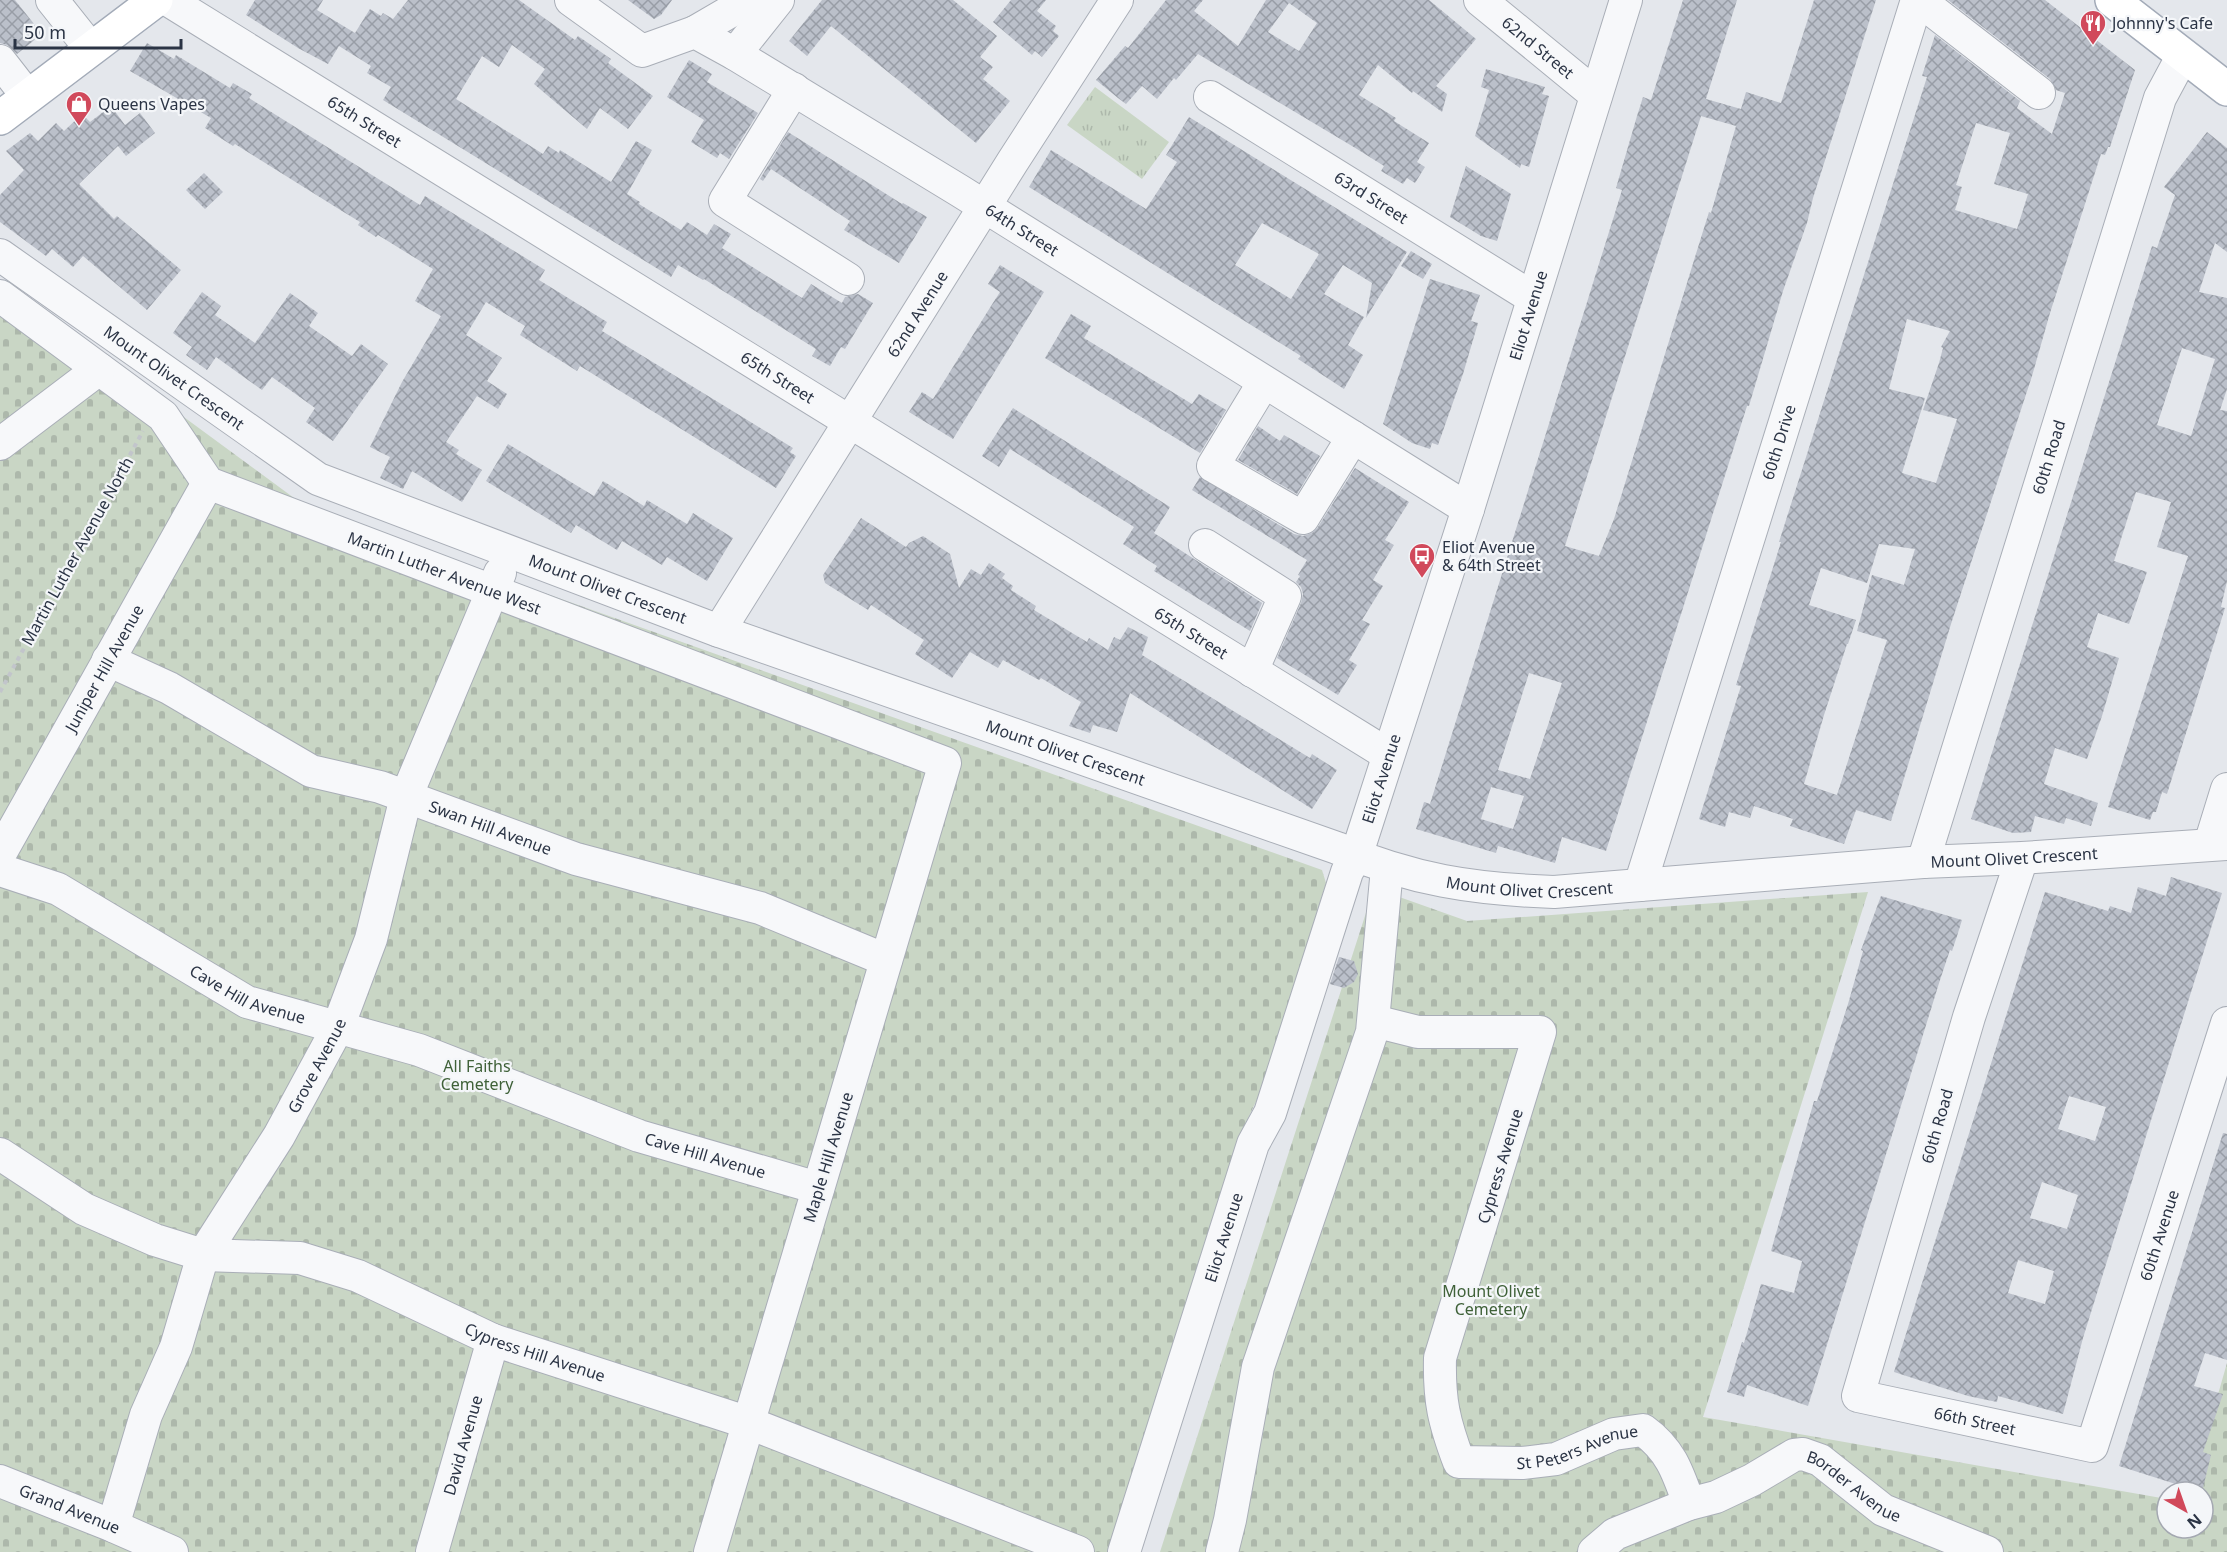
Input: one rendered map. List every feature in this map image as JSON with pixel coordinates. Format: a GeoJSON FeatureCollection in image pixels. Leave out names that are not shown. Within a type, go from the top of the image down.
{"type":"FeatureCollection","features":[{"type":"Feature","properties":{"kind":"main road"},"geometry":{"type":"LineString","coordinates":[[0,118],[156,0]]}},
{"type":"Feature","properties":{"kind":"main road"},"geometry":{"type":"LineString","coordinates":[[2112,0],[2227,89]]}},
{"type":"Feature","properties":{"kind":"street"},"geometry":{"type":"LineString","coordinates":[[52,0],[91,49]]}},
{"type":"Feature","properties":{"kind":"street","name":"65th Street"},"geometry":{"type":"LineString","coordinates":[[168,0],[1388,754]]}},
{"type":"Feature","properties":{"kind":"street"},"geometry":{"type":"LineString","coordinates":[[571,0],[642,51],[695,32],[750,0]]}},
{"type":"Feature","properties":{"kind":"street"},"geometry":{"type":"LineString","coordinates":[[735,54],[778,0]]}},
{"type":"Feature","properties":{"kind":"street","name":"62nd Avenue"},"geometry":{"type":"LineString","coordinates":[[719,631],[984,207],[1117,0]]}},
{"type":"Feature","properties":{"kind":"street","name":"62nd Street"},"geometry":{"type":"LineString","coordinates":[[1480,0],[1596,95]]}},
{"type":"Feature","properties":{"kind":"street","name":"Eliot Avenue"},"geometry":{"type":"LineString","coordinates":[[1124,1552],[1253,1144],[1270,1113],[1347,872],[1356,856],[1468,509],[1626,0]]}},
{"type":"Feature","properties":{"kind":"street"},"geometry":{"type":"LineString","coordinates":[[1918,0],[2038,93]]}},
{"type":"Feature","properties":{"kind":"street","name":"60th Drive"},"geometry":{"type":"LineString","coordinates":[[1640,885],[1918,0]]}},
{"type":"Feature","properties":{"kind":"street","name":"64th Street"},"geometry":{"type":"LineString","coordinates":[[695,32],[794,89],[1468,509]]}},
{"type":"Feature","properties":{"kind":"street","name":"60th Road"},"geometry":{"type":"LineString","coordinates":[[1923,862],[2160,98],[2183,55]]}},
{"type":"Feature","properties":{"kind":"street"},"geometry":{"type":"LineString","coordinates":[[0,62],[28,97]]}},
{"type":"Feature","properties":{"kind":"street"},"geometry":{"type":"LineString","coordinates":[[794,89],[725,201],[848,279]]}},
{"type":"Feature","properties":{"kind":"street","name":"63rd Street"},"geometry":{"type":"LineString","coordinates":[[1210,98],[1533,298]]}},
{"type":"Feature","properties":{"kind":"street","name":"Mount Olivet Crescent"},"geometry":{"type":"LineString","coordinates":[[0,255],[318,479],[719,631],[1387,868],[1463,886],[1554,892],[1923,862],[2022,858],[2219,844]]}},
{"type":"Feature","properties":{"kind":"street"},"geometry":{"type":"LineString","coordinates":[[0,296],[164,416],[208,483]]}},
{"type":"Feature","properties":{"kind":"street"},"geometry":{"type":"LineString","coordinates":[[0,444],[99,369]]}},
{"type":"Feature","properties":{"kind":"street"},"geometry":{"type":"LineString","coordinates":[[1264,382],[1213,466],[1303,518],[1353,437]]}},
{"type":"Feature","properties":{"kind":"street","name":"Martin Luther Avenue West"},"geometry":{"type":"LineString","coordinates":[[208,483],[945,763]]}},
{"type":"Feature","properties":{"kind":"street","name":"Juniper Hill Avenue"},"geometry":{"type":"LineString","coordinates":[[0,854],[208,483]]}},
{"type":"Feature","properties":{"kind":"street"},"geometry":{"type":"LineString","coordinates":[[1205,545],[1285,596],[1252,671]]}},
{"type":"Feature","properties":{"kind":"street","name":"Grove Avenue"},"geometry":{"type":"LineString","coordinates":[[113,1526],[146,1415],[176,1347],[203,1255],[279,1136],[338,1027],[371,939],[406,797],[492,591],[511,552]]}},
{"type":"Feature","properties":{"kind":"street","name":"Swan Hill Avenue"},"geometry":{"type":"LineString","coordinates":[[108,660],[169,688],[311,771],[380,787],[576,859],[760,908],[886,960]]}},
{"type":"Feature","properties":{"kind":"street","name":"Maple Hill Avenue"},"geometry":{"type":"LineString","coordinates":[[710,1552],[945,763]]}},
{"type":"Feature","properties":{"kind":"street"},"geometry":{"type":"LineString","coordinates":[[2219,844],[2227,789]]}},
{"type":"Feature","properties":{"kind":"street","name":"60th Road"},"geometry":{"type":"LineString","coordinates":[[1858,1396],[1969,1017],[2022,858]]}},
{"type":"Feature","properties":{"kind":"street"},"geometry":{"type":"LineString","coordinates":[[1222,1552],[1258,1367],[1372,1032],[1387,868]]}},
{"type":"Feature","properties":{"kind":"street","name":"Cave Hill Avenue"},"geometry":{"type":"LineString","coordinates":[[0,870],[58,889],[247,1002],[419,1050],[639,1136],[818,1188]]}},
{"type":"Feature","properties":{"kind":"street","name":"Cypress Avenue"},"geometry":{"type":"LineString","coordinates":[[1374,1021],[1418,1032],[1540,1032],[1440,1358],[1440,1392],[1446,1428],[1459,1462]]}},
{"type":"Feature","properties":{"kind":"street","name":"60th Avenue"},"geometry":{"type":"LineString","coordinates":[[2092,1446],[2227,1023]]}},
{"type":"Feature","properties":{"kind":"street","name":"Cypress Hill Avenue"},"geometry":{"type":"LineString","coordinates":[[0,1154],[84,1209],[155,1240],[203,1255],[300,1258],[358,1276],[493,1340],[748,1423],[1078,1552]]}},
{"type":"Feature","properties":{"kind":"street","name":"David Avenue"},"geometry":{"type":"LineString","coordinates":[[432,1552],[493,1340]]}},
{"type":"Feature","properties":{"kind":"street","name":"66th Street"},"geometry":{"type":"LineString","coordinates":[[1858,1396],[2092,1446]]}},
{"type":"Feature","properties":{"kind":"street","name":"St Peters Avenue"},"geometry":{"type":"LineString","coordinates":[[1459,1462],[1522,1462],[1556,1459],[1614,1434],[1642,1430],[1657,1440],[1674,1463],[1689,1504]]}},
{"type":"Feature","properties":{"kind":"street","name":"Border Avenue"},"geometry":{"type":"LineString","coordinates":[[1594,1552],[1616,1534],[1689,1504],[1716,1497],[1752,1480],[1794,1455],[1803,1454],[1820,1460],[1883,1510],[1987,1552]]}},
{"type":"Feature","properties":{"kind":"street","name":"Grand Avenue"},"geometry":{"type":"LineString","coordinates":[[0,1481],[172,1552]]}},
{"type":"Feature","properties":{"kind":"path","name":"Martin Luther Avenue North"},"geometry":{"type":"LineString","coordinates":[[0,692],[154,410]]}},
{"type":"Feature","properties":{"kind":"green space"},"geometry":{"type":"Polygon","coordinates":[[[1095,87],[1169,142],[1142,179],[1067,125],[1095,87]]]}},
{"type":"Feature","properties":{"kind":"green space","name":"All Faiths Cemetery"},"geometry":{"type":"Polygon","coordinates":[[[0,282],[309,509],[1322,870],[1326,883],[1261,1091],[1240,1135],[1107,1552],[0,1552],[0,282]]]}},
{"type":"Feature","properties":{"kind":"green space","name":"Mount Olivet Cemetery"},"geometry":{"type":"Polygon","coordinates":[[[1374,888],[1467,921],[1868,892],[1703,1417],[2155,1497],[2155,1540],[2215,1540],[2215,1480],[2193,1480],[2227,1363],[2227,1552],[1160,1552],[1374,888]]]}},
{"type":"Feature","properties":{"kind":"building"},"geometry":{"type":"Polygon","coordinates":[[[0,0],[15,0],[42,34],[17,54],[7,45],[0,43],[0,0]]]}},
{"type":"Feature","properties":{"kind":"building"},"geometry":{"type":"Polygon","coordinates":[[[255,0],[323,0],[317,10],[355,33],[370,9],[381,16],[383,13],[393,19],[408,0],[519,0],[575,40],[578,36],[611,59],[608,63],[653,96],[628,129],[600,108],[587,129],[534,84],[545,69],[512,45],[499,67],[482,56],[456,99],[543,154],[548,146],[559,153],[560,150],[611,182],[636,141],[652,150],[627,194],[640,202],[639,204],[681,230],[687,222],[707,235],[714,224],[731,234],[722,248],[802,298],[811,284],[842,303],[845,297],[858,294],[873,303],[845,349],[841,347],[830,366],[812,356],[816,349],[704,279],[678,265],[671,277],[383,100],[391,87],[367,73],[371,66],[339,46],[328,64],[246,15],[255,0]]]}},
{"type":"Feature","properties":{"kind":"building"},"geometry":{"type":"Polygon","coordinates":[[[628,0],[672,0],[661,15],[654,19],[628,0]]]}},
{"type":"Feature","properties":{"kind":"building"},"geometry":{"type":"Polygon","coordinates":[[[822,0],[953,0],[997,36],[980,57],[993,67],[983,79],[1010,101],[976,143],[831,26],[807,56],[789,41],[822,0]]]}},
{"type":"Feature","properties":{"kind":"building"},"geometry":{"type":"Polygon","coordinates":[[[1011,0],[1046,0],[1037,11],[1056,26],[1053,31],[1059,36],[1042,57],[1035,51],[1032,55],[993,22],[1011,0]]]}},
{"type":"Feature","properties":{"kind":"building"},"geometry":{"type":"Polygon","coordinates":[[[1166,0],[1203,0],[1194,11],[1238,46],[1266,0],[1429,0],[1476,39],[1436,86],[1447,94],[1442,112],[1413,91],[1412,93],[1378,65],[1359,95],[1396,118],[1394,121],[1429,143],[1417,162],[1425,167],[1415,183],[1407,178],[1403,184],[1381,171],[1384,166],[1198,54],[1157,99],[1142,86],[1126,104],[1096,80],[1125,46],[1128,48],[1166,0]],[[1289,3],[1268,32],[1299,51],[1317,23],[1289,3]]]}},
{"type":"Feature","properties":{"kind":"building"},"geometry":{"type":"Polygon","coordinates":[[[1683,0],[1737,0],[1706,99],[1741,109],[1746,92],[1781,103],[1814,0],[1876,0],[1606,851],[1562,837],[1555,863],[1498,846],[1496,853],[1416,829],[1424,802],[1430,804],[1614,216],[1622,190],[1616,188],[1643,97],[1651,100],[1683,0]],[[1701,116],[1565,546],[1599,556],[1614,519],[1709,212],[1711,213],[1736,126],[1701,116]],[[1529,673],[1498,770],[1530,779],[1562,683],[1529,673]],[[1491,787],[1481,819],[1513,829],[1524,796],[1491,787]]]}},
{"type":"Feature","properties":{"kind":"building"},"geometry":{"type":"Polygon","coordinates":[[[1948,0],[2045,0],[2135,70],[2110,147],[2105,155],[2101,154],[1951,624],[1891,821],[1856,810],[1844,844],[1790,826],[1793,819],[1754,806],[1750,818],[1729,812],[1725,827],[1699,819],[1741,686],[1736,685],[1781,542],[1779,542],[1927,77],[1922,76],[1935,35],[2020,101],[2017,108],[2052,134],[2065,93],[2056,90],[2050,79],[1948,0]],[[1976,123],[1956,185],[1962,187],[1955,210],[2017,229],[2028,194],[1994,184],[2010,133],[1976,123]],[[1907,319],[1889,389],[1925,398],[1902,473],[1936,483],[1957,419],[1923,410],[1939,363],[1943,348],[1941,347],[1950,331],[1907,319]],[[1879,544],[1867,583],[1821,568],[1809,605],[1856,620],[1804,784],[1837,795],[1887,640],[1857,631],[1872,575],[1904,585],[1915,549],[1879,544]]]}},
{"type":"Feature","properties":{"kind":"building"},"geometry":{"type":"Polygon","coordinates":[[[147,43],[174,59],[176,55],[230,88],[233,83],[252,94],[249,98],[420,205],[425,196],[545,270],[539,280],[607,322],[602,331],[793,448],[790,452],[796,456],[776,488],[580,366],[577,371],[520,335],[525,326],[486,302],[466,335],[502,358],[487,381],[507,394],[498,409],[477,396],[446,442],[459,450],[456,454],[482,470],[462,502],[412,471],[403,489],[380,478],[390,457],[370,447],[402,382],[441,316],[415,301],[433,269],[378,235],[376,237],[358,225],[360,222],[235,144],[233,146],[205,128],[211,118],[130,71],[147,43]]]}},
{"type":"Feature","properties":{"kind":"building"},"geometry":{"type":"Polygon","coordinates":[[[689,60],[712,74],[707,82],[758,113],[729,159],[720,153],[717,158],[691,142],[704,120],[667,97],[689,60]]]}},
{"type":"Feature","properties":{"kind":"building"},"geometry":{"type":"Polygon","coordinates":[[[1486,69],[1545,87],[1542,94],[1549,96],[1529,167],[1521,164],[1520,168],[1475,136],[1489,90],[1481,87],[1486,69]]]}},
{"type":"Feature","properties":{"kind":"building"},"geometry":{"type":"Polygon","coordinates":[[[111,106],[125,125],[140,113],[155,133],[126,156],[118,146],[79,184],[114,219],[117,216],[181,270],[147,310],[83,256],[73,267],[52,249],[46,256],[0,222],[0,195],[24,170],[6,151],[30,133],[38,141],[56,123],[64,131],[82,114],[90,122],[111,106]]]}},
{"type":"Feature","properties":{"kind":"building"},"geometry":{"type":"Polygon","coordinates":[[[1189,117],[1407,252],[1366,318],[1372,283],[1343,265],[1324,294],[1364,317],[1348,345],[1363,355],[1344,389],[1298,359],[1301,356],[1029,187],[1051,150],[1146,209],[1177,162],[1166,155],[1189,117]],[[1262,223],[1235,265],[1291,299],[1319,254],[1262,223]]]}},
{"type":"Feature","properties":{"kind":"building"},"geometry":{"type":"Polygon","coordinates":[[[788,132],[902,204],[927,217],[899,263],[844,230],[850,221],[771,169],[763,181],[760,179],[788,132]]]}},
{"type":"Feature","properties":{"kind":"building"},"geometry":{"type":"Polygon","coordinates":[[[2207,132],[2227,148],[2227,252],[2215,243],[2199,292],[2227,298],[2227,389],[2220,410],[2227,411],[2227,581],[2221,607],[2225,608],[2167,794],[2162,792],[2156,812],[2153,812],[2150,820],[2108,807],[2188,556],[2157,547],[2171,502],[2136,492],[2114,561],[2147,572],[2129,624],[2098,613],[2087,647],[2119,658],[2102,716],[2087,759],[2055,748],[2044,784],[2098,803],[2091,826],[2066,818],[2064,824],[2035,816],[2031,832],[2013,833],[1971,819],[2152,246],[2157,248],[2175,195],[2164,187],[2207,132]],[[2182,348],[2157,425],[2191,436],[2215,359],[2182,348]]]}},
{"type":"Feature","properties":{"kind":"building"},"geometry":{"type":"Polygon","coordinates":[[[1466,166],[1511,194],[1497,241],[1481,236],[1450,217],[1466,166]]]}},
{"type":"Feature","properties":{"kind":"building"},"geometry":{"type":"Polygon","coordinates":[[[204,173],[223,192],[205,209],[186,190],[204,173]]]}},
{"type":"Feature","properties":{"kind":"building"},"geometry":{"type":"Polygon","coordinates":[[[1411,251],[1432,264],[1423,279],[1401,266],[1411,251]]]}},
{"type":"Feature","properties":{"kind":"building"},"geometry":{"type":"Polygon","coordinates":[[[1000,265],[1044,292],[953,439],[909,412],[922,392],[933,399],[1000,292],[988,284],[1000,265]]]}},
{"type":"Feature","properties":{"kind":"building"},"geometry":{"type":"Polygon","coordinates":[[[1430,279],[1480,295],[1471,321],[1478,323],[1463,374],[1438,445],[1432,443],[1430,449],[1412,443],[1383,424],[1430,279]]]}},
{"type":"Feature","properties":{"kind":"building"},"geometry":{"type":"Polygon","coordinates":[[[202,292],[221,306],[215,315],[255,343],[290,293],[318,313],[309,326],[352,356],[361,344],[388,364],[333,441],[306,422],[315,408],[272,377],[262,390],[216,357],[207,370],[186,355],[192,347],[173,333],[202,292]]]}},
{"type":"Feature","properties":{"kind":"building"},"geometry":{"type":"Polygon","coordinates":[[[1071,314],[1091,326],[1084,338],[1192,404],[1199,394],[1226,410],[1200,453],[1045,358],[1071,314]]]}},
{"type":"Feature","properties":{"kind":"building"},"geometry":{"type":"Polygon","coordinates":[[[1013,408],[1170,507],[1154,533],[1262,603],[1250,631],[1154,571],[1157,566],[1123,544],[1134,527],[1010,449],[999,467],[982,456],[1013,408]]]}},
{"type":"Feature","properties":{"kind":"building"},"geometry":{"type":"Polygon","coordinates":[[[1258,426],[1280,441],[1284,435],[1320,456],[1297,494],[1238,460],[1258,426]]]}},
{"type":"Feature","properties":{"kind":"building"},"geometry":{"type":"Polygon","coordinates":[[[508,444],[594,496],[603,481],[644,506],[647,500],[687,524],[693,513],[733,538],[707,581],[667,557],[662,565],[622,541],[617,550],[576,525],[571,533],[486,481],[508,444]]]}},
{"type":"Feature","properties":{"kind":"building"},"geometry":{"type":"Polygon","coordinates":[[[1355,468],[1409,502],[1385,540],[1394,545],[1373,580],[1383,586],[1362,620],[1370,624],[1349,660],[1357,665],[1338,695],[1277,658],[1301,603],[1303,594],[1296,582],[1307,560],[1192,490],[1200,477],[1294,534],[1303,536],[1312,533],[1318,527],[1355,468]]]}},
{"type":"Feature","properties":{"kind":"building"},"geometry":{"type":"Polygon","coordinates":[[[861,518],[906,547],[923,536],[950,554],[959,588],[971,569],[981,575],[989,563],[1005,574],[1002,578],[1013,586],[1011,590],[1036,606],[1034,610],[1087,642],[1089,638],[1108,650],[1114,637],[1120,640],[1128,627],[1148,637],[1142,655],[1310,758],[1312,754],[1337,770],[1312,809],[1130,693],[1117,732],[1093,725],[1090,733],[1069,726],[1081,702],[1041,678],[1039,680],[1003,660],[998,668],[970,652],[952,678],[915,654],[924,640],[871,605],[868,610],[825,583],[823,575],[861,518]]]}},
{"type":"Feature","properties":{"kind":"building"},"geometry":{"type":"Polygon","coordinates":[[[2171,877],[2222,893],[2083,1338],[2063,1414],[1998,1396],[1997,1402],[1968,1396],[1894,1372],[2045,892],[2108,911],[2110,906],[2131,913],[2138,887],[2166,896],[2171,877]],[[2069,1096],[2058,1129],[2095,1141],[2106,1107],[2069,1096]],[[2042,1182],[2030,1218],[2067,1229],[2078,1195],[2042,1182]],[[2018,1260],[2008,1293],[2045,1304],[2054,1271],[2018,1260]]]}},
{"type":"Feature","properties":{"kind":"building"},"geometry":{"type":"Polygon","coordinates":[[[1881,896],[1962,920],[1940,980],[1808,1406],[1747,1385],[1744,1397],[1727,1392],[1761,1284],[1794,1293],[1802,1261],[1771,1251],[1814,1101],[1817,1101],[1848,1004],[1863,951],[1861,950],[1881,896]]]}},
{"type":"Feature","properties":{"kind":"building"},"geometry":{"type":"Polygon","coordinates":[[[1339,957],[1354,961],[1358,974],[1354,982],[1344,988],[1330,984],[1339,957]]]}},
{"type":"Feature","properties":{"kind":"building"},"geometry":{"type":"Polygon","coordinates":[[[2223,1133],[2227,1134],[2227,1360],[2205,1353],[2194,1386],[2223,1394],[2203,1452],[2211,1455],[2205,1480],[2163,1480],[2119,1466],[2223,1133]]]}},
{"type":"Feature","properties":{"kind":"place","name":"Johnny's Cafe"},"geometry":{"type":"Point","coordinates":[2093,46]}},
{"type":"Feature","properties":{"kind":"place","name":"Queens Vapes"},"geometry":{"type":"Point","coordinates":[79,127]}},
{"type":"Feature","properties":{"kind":"place","name":"Eliot Avenue & 64th Street"},"geometry":{"type":"Point","coordinates":[1422,579]}}]}
